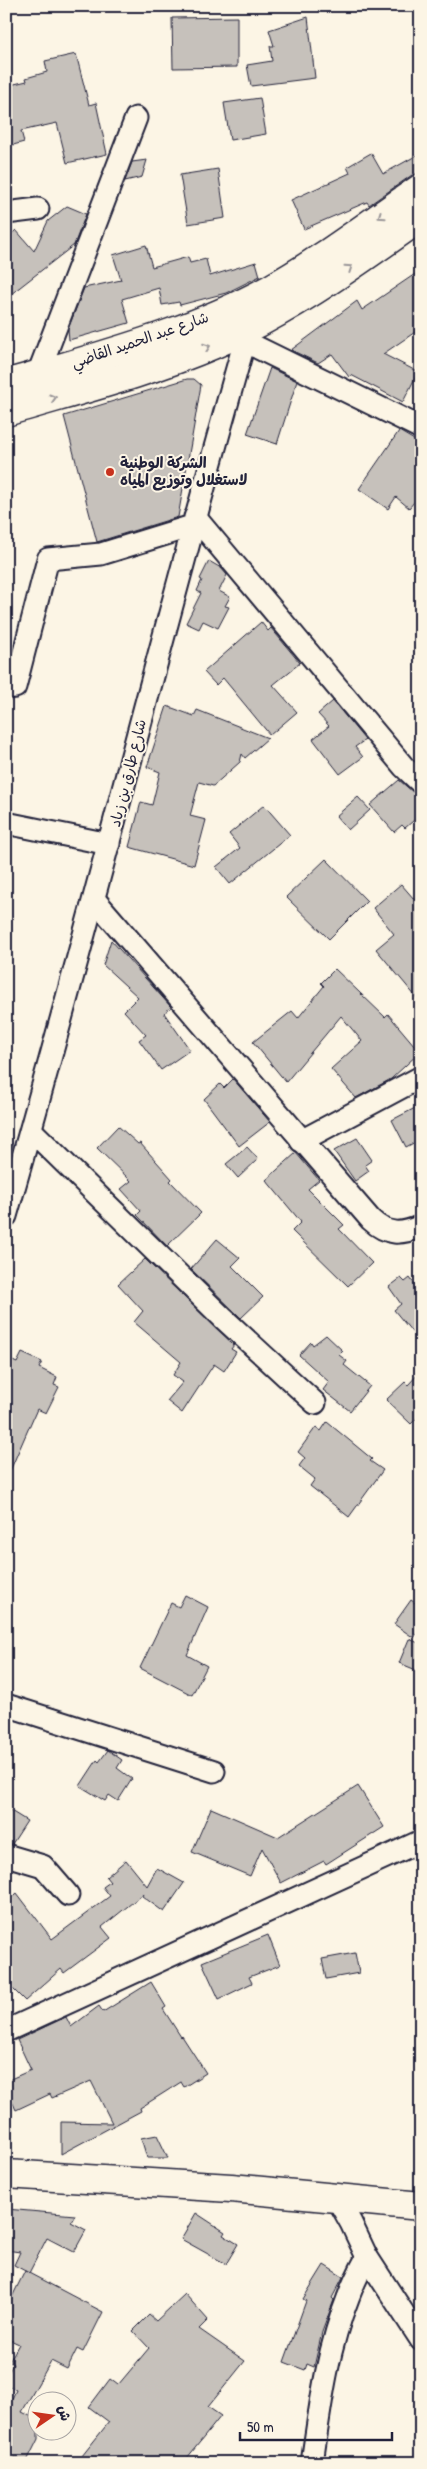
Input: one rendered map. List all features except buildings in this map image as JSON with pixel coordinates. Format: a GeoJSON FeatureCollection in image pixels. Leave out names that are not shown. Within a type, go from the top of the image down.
{"type":"FeatureCollection","features":[{"type":"Feature","properties":{"kind":"main road","name":"شارع عبد الحميد القاضي"},"geometry":{"type":"LineString","coordinates":[[6,384],[154,339],[269,290],[342,243],[421,188]]}},
{"type":"Feature","properties":{"kind":"main road","name":"شارع عبد الحميد القاضي"},"geometry":{"type":"LineString","coordinates":[[6,412],[152,367],[214,344],[245,335],[350,267],[421,216]]}},
{"type":"Feature","properties":{"kind":"main road"},"geometry":{"type":"LineString","coordinates":[[6,2174],[231,2188],[421,2206]]}},
{"type":"Feature","properties":{"kind":"street"},"geometry":{"type":"LineString","coordinates":[[38,374],[136,118]]}},
{"type":"Feature","properties":{"kind":"street"},"geometry":{"type":"LineString","coordinates":[[6,213],[38,209]]}},
{"type":"Feature","properties":{"kind":"street"},"geometry":{"type":"LineString","coordinates":[[237,304],[245,335],[421,428]]}},
{"type":"Feature","properties":{"kind":"street","name":"شارع طارق بن زياد"},"geometry":{"type":"LineString","coordinates":[[6,1216],[95,900],[193,521],[245,335]]}},
{"type":"Feature","properties":{"kind":"street"},"geometry":{"type":"LineString","coordinates":[[6,688],[15,688],[48,559],[101,554],[193,521],[404,767],[421,783]]}},
{"type":"Feature","properties":{"kind":"street"},"geometry":{"type":"LineString","coordinates":[[6,823],[109,844]]}},
{"type":"Feature","properties":{"kind":"street"},"geometry":{"type":"LineString","coordinates":[[95,900],[353,1202],[387,1232],[398,1233],[421,1226]]}},
{"type":"Feature","properties":{"kind":"street"},"geometry":{"type":"LineString","coordinates":[[301,1141],[421,1077]]}},
{"type":"Feature","properties":{"kind":"street"},"geometry":{"type":"LineString","coordinates":[[31,1130],[224,1319],[316,1403]]}},
{"type":"Feature","properties":{"kind":"street"},"geometry":{"type":"LineString","coordinates":[[6,1705],[214,1771]]}},
{"type":"Feature","properties":{"kind":"street"},"geometry":{"type":"LineString","coordinates":[[6,2031],[421,1841]]}},
{"type":"Feature","properties":{"kind":"street"},"geometry":{"type":"LineString","coordinates":[[6,1855],[43,1866],[68,1895]]}},
{"type":"Feature","properties":{"kind":"street"},"geometry":{"type":"LineString","coordinates":[[337,2198],[352,2223],[367,2257],[421,2340]]}},
{"type":"Feature","properties":{"kind":"street"},"geometry":{"type":"LineString","coordinates":[[312,2463],[321,2406],[336,2338],[347,2299],[367,2257]]}},
{"type":"Feature","properties":{"kind":"place","name":"الشركة الوطنية لاستغلال وتوزيع المياه"},"geometry":{"type":"Point","coordinates":[110,472]}}]}
